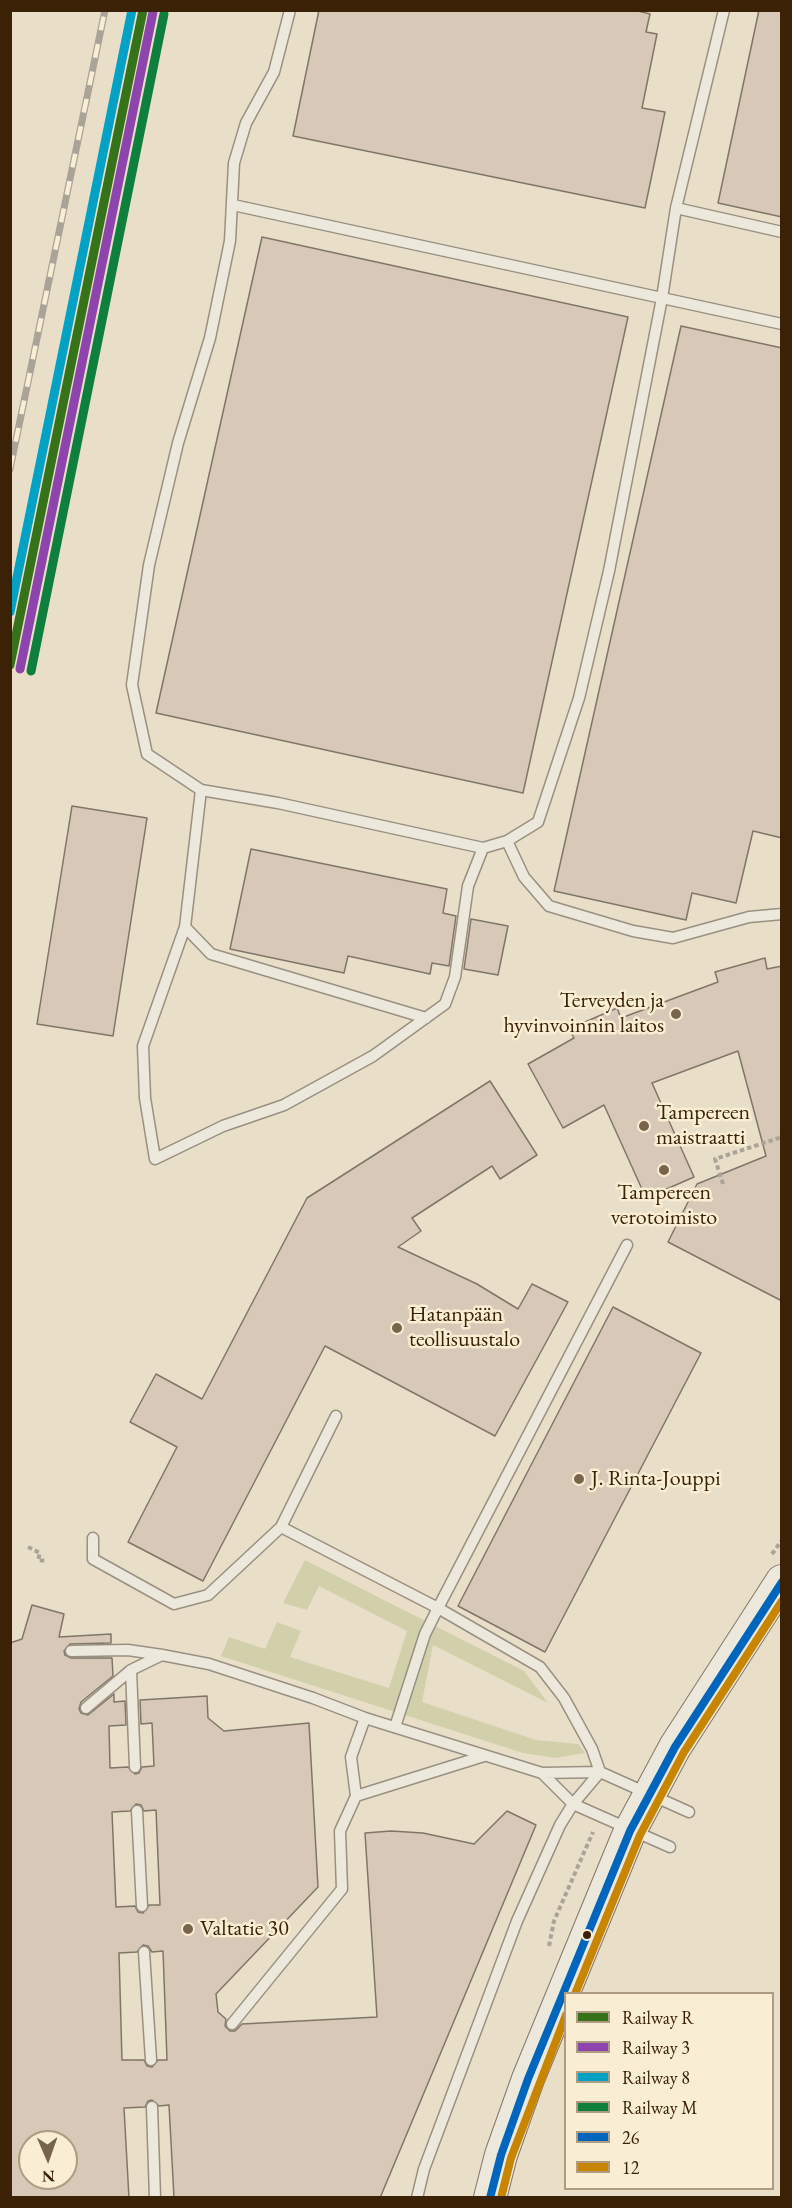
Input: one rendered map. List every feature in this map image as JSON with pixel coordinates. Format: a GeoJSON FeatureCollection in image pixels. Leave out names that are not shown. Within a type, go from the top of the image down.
{"type":"FeatureCollection","features":[{"type":"Feature","properties":{"kind":"main road"},"geometry":{"type":"LineString","coordinates":[[490,2198],[501,2155],[528,2079],[630,1830],[675,1747],[782,1581]]}},
{"type":"Feature","properties":{"kind":"lane"},"geometry":{"type":"LineString","coordinates":[[290,10],[274,72],[246,123],[234,163],[230,241],[210,338],[178,443],[149,565],[132,685],[147,754],[201,790],[278,803],[483,848],[507,842],[538,822],[579,698],[609,571],[662,298],[676,208],[724,10]]}},
{"type":"Feature","properties":{"kind":"lane"},"geometry":{"type":"LineString","coordinates":[[233,205],[782,324]]}},
{"type":"Feature","properties":{"kind":"lane"},"geometry":{"type":"LineString","coordinates":[[676,208],[782,232]]}},
{"type":"Feature","properties":{"kind":"lane"},"geometry":{"type":"LineString","coordinates":[[201,790],[185,927],[143,1046],[146,1098],[155,1159],[224,1126],[284,1105],[374,1056],[445,1004],[455,977],[468,886],[483,848]]}},
{"type":"Feature","properties":{"kind":"lane"},"geometry":{"type":"LineString","coordinates":[[507,842],[524,877],[549,906],[633,931],[673,938],[749,917],[782,914]]}},
{"type":"Feature","properties":{"kind":"lane"},"geometry":{"type":"LineString","coordinates":[[185,927],[211,954],[426,1018]]}},
{"type":"Feature","properties":{"kind":"lane"},"geometry":{"type":"LineString","coordinates":[[395,1728],[425,1634],[627,1245]]}},
{"type":"Feature","properties":{"kind":"lane"},"geometry":{"type":"LineString","coordinates":[[93,1538],[93,1559],[174,1604],[208,1595],[281,1527],[336,1416]]}},
{"type":"Feature","properties":{"kind":"lane"},"geometry":{"type":"LineString","coordinates":[[281,1527],[438,1608],[540,1667],[564,1698],[592,1749],[600,1772]]}},
{"type":"Feature","properties":{"kind":"lane"},"geometry":{"type":"LineString","coordinates":[[71,1651],[128,1650],[210,1664],[395,1728],[542,1773],[600,1772],[689,1812]]}},
{"type":"Feature","properties":{"kind":"lane"},"geometry":{"type":"LineString","coordinates":[[86,1708],[131,1670],[162,1655]]}},
{"type":"Feature","properties":{"kind":"lane"},"geometry":{"type":"LineString","coordinates":[[131,1670],[135,1767]]}},
{"type":"Feature","properties":{"kind":"lane"},"geometry":{"type":"LineString","coordinates":[[232,2024],[342,1889],[340,1831],[356,1797],[351,1757],[365,1718]]}},
{"type":"Feature","properties":{"kind":"lane"},"geometry":{"type":"LineString","coordinates":[[356,1797],[484,1755]]}},
{"type":"Feature","properties":{"kind":"lane"},"geometry":{"type":"LineString","coordinates":[[417,2198],[424,2169],[517,1921],[560,1825],[573,1804],[600,1772]]}},
{"type":"Feature","properties":{"kind":"lane"},"geometry":{"type":"LineString","coordinates":[[542,1773],[573,1804],[670,1847]]}},
{"type":"Feature","properties":{"kind":"lane"},"geometry":{"type":"LineString","coordinates":[[137,1811],[142,1906]]}},
{"type":"Feature","properties":{"kind":"lane"},"geometry":{"type":"LineString","coordinates":[[144,1952],[151,2060]]}},
{"type":"Feature","properties":{"kind":"lane"},"geometry":{"type":"LineString","coordinates":[[152,2106],[155,2198]]}},
{"type":"Feature","properties":{"kind":"path"},"geometry":{"type":"LineString","coordinates":[[723,1184],[716,1159],[782,1137]]}},
{"type":"Feature","properties":{"kind":"path"},"geometry":{"type":"LineString","coordinates":[[28,1547],[40,1553],[39,1560],[47,1561]]}},
{"type":"Feature","properties":{"kind":"green space"},"geometry":{"type":"Polygon","coordinates":[[[305,1560],[524,1671],[548,1703],[433,1645],[422,1702],[536,1740],[578,1744],[585,1753],[555,1758],[523,1753],[221,1656],[229,1637],[265,1649],[277,1622],[301,1631],[290,1657],[389,1688],[407,1631],[319,1586],[307,1610],[283,1603],[305,1560]]]}},
{"type":"Feature","properties":{"kind":"building"},"geometry":{"type":"Polygon","coordinates":[[[319,10],[634,10],[650,14],[646,32],[657,34],[642,108],[665,112],[645,208],[293,136],[319,10]]]}},
{"type":"Feature","properties":{"kind":"building"},"geometry":{"type":"Polygon","coordinates":[[[759,10],[782,10],[782,217],[718,203],[759,10]]]}},
{"type":"Feature","properties":{"kind":"building"},"geometry":{"type":"Polygon","coordinates":[[[262,237],[628,317],[523,793],[156,713],[262,237]]]}},
{"type":"Feature","properties":{"kind":"building"},"geometry":{"type":"Polygon","coordinates":[[[681,326],[782,348],[782,838],[753,831],[736,903],[692,893],[686,920],[554,891],[681,326]]]}},
{"type":"Feature","properties":{"kind":"building"},"geometry":{"type":"Polygon","coordinates":[[[72,806],[147,818],[113,1036],[37,1024],[72,806]]]}},
{"type":"Feature","properties":{"kind":"building"},"geometry":{"type":"Polygon","coordinates":[[[251,849],[447,889],[443,913],[456,916],[449,966],[432,963],[430,974],[348,956],[344,973],[230,949],[251,849]]]}},
{"type":"Feature","properties":{"kind":"building"},"geometry":{"type":"Polygon","coordinates":[[[471,919],[508,926],[498,975],[464,969],[471,919]]]}},
{"type":"Feature","properties":{"kind":"building"},"geometry":{"type":"Polygon","coordinates":[[[765,958],[767,969],[782,966],[782,1301],[668,1242],[697,1184],[766,1156],[738,1051],[652,1083],[694,1177],[646,1198],[604,1105],[563,1128],[528,1064],[574,1038],[569,1029],[617,1008],[621,1018],[718,982],[715,972],[765,958]]]}},
{"type":"Feature","properties":{"kind":"building","name":"Hatanpään teollisuustalo"},"geometry":{"type":"Polygon","coordinates":[[[490,1081],[537,1155],[500,1179],[492,1166],[412,1218],[421,1231],[398,1247],[477,1284],[518,1309],[532,1284],[568,1302],[495,1436],[325,1346],[203,1581],[128,1542],[177,1447],[130,1422],[156,1374],[202,1399],[307,1198],[490,1081]]]}},
{"type":"Feature","properties":{"kind":"building","name":"J. Rinta-Jouppi"},"geometry":{"type":"Polygon","coordinates":[[[613,1307],[701,1353],[545,1652],[458,1606],[613,1307]]]}},
{"type":"Feature","properties":{"kind":"building","name":"Valtatie 30"},"geometry":{"type":"Polygon","coordinates":[[[32,1605],[64,1614],[59,1637],[111,1634],[111,1643],[70,1644],[64,1651],[65,1655],[71,1658],[112,1658],[113,1676],[81,1702],[79,1709],[81,1713],[88,1715],[114,1694],[114,1702],[125,1701],[126,1725],[109,1726],[110,1768],[128,1767],[135,1774],[139,1773],[142,1767],[154,1766],[152,1723],[141,1724],[140,1700],[207,1696],[208,1718],[224,1731],[309,1723],[318,1887],[216,1994],[218,2012],[226,2019],[225,2026],[230,2031],[235,2031],[242,2024],[377,2017],[365,1833],[391,1831],[423,1833],[474,1844],[507,1811],[536,1825],[380,2198],[174,2198],[169,2105],[159,2106],[152,2100],[148,2101],[145,2107],[124,2108],[129,2198],[10,2198],[10,1643],[22,1639],[32,1605]],[[136,1804],[130,1811],[112,1812],[116,1907],[135,1906],[138,1912],[143,1913],[149,1905],[160,1905],[156,1810],[144,1811],[141,1805],[136,1804]],[[143,1945],[137,1952],[119,1953],[122,2060],[144,2060],[147,2066],[152,2067],[158,2060],[167,2060],[163,1951],[152,1952],[148,1946],[143,1945]]]}},
{"type":"Feature","properties":{"kind":"railway"},"geometry":{"type":"LineString","coordinates":[[10,469],[105,10]]}},
{"type":"Feature","properties":{"kind":"rail line","name":"8"},"geometry":{"type":"LineString","coordinates":[[10,612],[132,10]]}},
{"type":"Feature","properties":{"kind":"rail line","name":"R"},"geometry":{"type":"LineString","coordinates":[[10,665],[143,10]]}},
{"type":"Feature","properties":{"kind":"rail line","name":"3"},"geometry":{"type":"LineString","coordinates":[[20,669],[153,12]]}},
{"type":"Feature","properties":{"kind":"rail line","name":"M"},"geometry":{"type":"LineString","coordinates":[[31,671],[164,14]]}},
{"type":"Feature","properties":{"kind":"transit line","name":"26"},"geometry":{"type":"LineString","coordinates":[[490,2198],[501,2155],[528,2079],[630,1831],[675,1747],[782,1582]]}},
{"type":"Feature","properties":{"kind":"transit line","name":"12"},"geometry":{"type":"LineString","coordinates":[[576,1992],[640,1835],[684,1752],[782,1601]]}},
{"type":"Feature","properties":{"kind":"transit line","name":"12"},"geometry":{"type":"LineString","coordinates":[[501,2198],[511,2158],[564,2020]]}},
{"type":"Feature","properties":{"kind":"place","name":"Terveyden ja hyvinvoinnin laitos"},"geometry":{"type":"Point","coordinates":[676,1014]}},
{"type":"Feature","properties":{"kind":"place","name":"Tampereen maistraatti"},"geometry":{"type":"Point","coordinates":[644,1126]}},
{"type":"Feature","properties":{"kind":"place","name":"Tampereen verotoimisto"},"geometry":{"type":"Point","coordinates":[664,1170]}},
{"type":"Feature","properties":{"kind":"place","name":"Hatanpään teollisuustalo"},"geometry":{"type":"Point","coordinates":[397,1328]}},
{"type":"Feature","properties":{"kind":"place","name":"J. Rinta-Jouppi"},"geometry":{"type":"Point","coordinates":[579,1479]}},
{"type":"Feature","properties":{"kind":"place","name":"Valtatie 30"},"geometry":{"type":"Point","coordinates":[188,1929]}}]}
